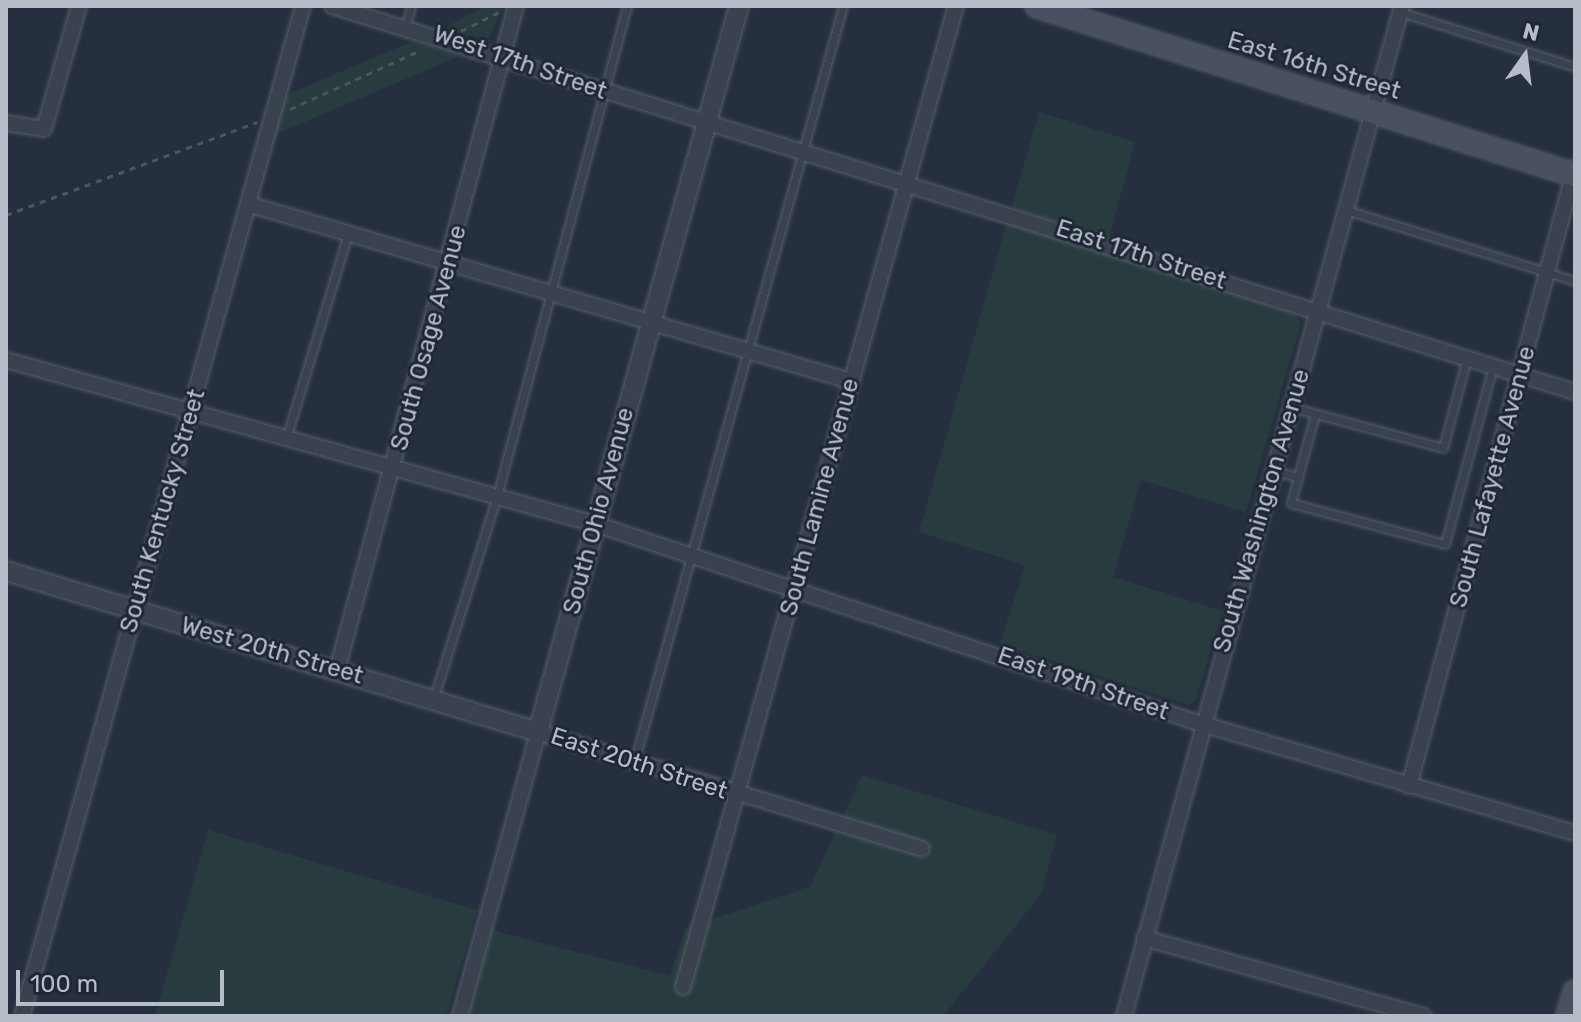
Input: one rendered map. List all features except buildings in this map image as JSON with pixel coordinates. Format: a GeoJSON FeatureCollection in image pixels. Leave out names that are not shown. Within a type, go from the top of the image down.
{"type":"FeatureCollection","features":[{"type":"Feature","properties":{"kind":"main road","name":"East 16th Street"},"geometry":{"type":"LineString","coordinates":[[1037,6],[1574,172]]}},
{"type":"Feature","properties":{"kind":"main road"},"geometry":{"type":"LineString","coordinates":[[1568,1016],[1575,992]]}},
{"type":"Feature","properties":{"kind":"street"},"geometry":{"type":"LineString","coordinates":[[6,123],[39,131],[53,97],[79,6]]}},
{"type":"Feature","properties":{"kind":"street","name":"South Kentucky Street"},"geometry":{"type":"LineString","coordinates":[[22,1016],[303,6]]}},
{"type":"Feature","properties":{"kind":"street","name":"West 17th Street"},"geometry":{"type":"LineString","coordinates":[[332,6],[406,25],[604,92],[707,122]]}},
{"type":"Feature","properties":{"kind":"street","name":"South Osage Avenue"},"geometry":{"type":"LineString","coordinates":[[337,670],[506,58],[516,6]]}},
{"type":"Feature","properties":{"kind":"street","name":"South Ohio Avenue"},"geometry":{"type":"LineString","coordinates":[[460,1016],[739,6]]}},
{"type":"Feature","properties":{"kind":"street","name":"South Lamine Avenue"},"geometry":{"type":"LineString","coordinates":[[683,987],[740,797],[850,381],[956,6]]}},
{"type":"Feature","properties":{"kind":"street","name":"South Washington Avenue"},"geometry":{"type":"LineString","coordinates":[[1124,1016],[1401,9]]}},
{"type":"Feature","properties":{"kind":"street","name":"East 17th Street"},"geometry":{"type":"LineString","coordinates":[[707,122],[907,180],[1575,392]]}},
{"type":"Feature","properties":{"kind":"street","name":"South Lafayette Avenue"},"geometry":{"type":"LineString","coordinates":[[1409,786],[1574,172]]}},
{"type":"Feature","properties":{"kind":"street"},"geometry":{"type":"LineString","coordinates":[[248,204],[850,381]]}},
{"type":"Feature","properties":{"kind":"street","name":"East 19th Street"},"geometry":{"type":"LineString","coordinates":[[6,360],[595,524],[795,587],[1202,724],[1575,833]]}},
{"type":"Feature","properties":{"kind":"street","name":"West 20th Street"},"geometry":{"type":"LineString","coordinates":[[6,571],[134,612],[434,697],[538,732]]}},
{"type":"Feature","properties":{"kind":"street","name":"East 20th Street"},"geometry":{"type":"LineString","coordinates":[[538,732],[634,765],[922,849]]}},
{"type":"Feature","properties":{"kind":"street"},"geometry":{"type":"LineString","coordinates":[[1144,938],[1423,1016]]}},
{"type":"Feature","properties":{"kind":"lane"},"geometry":{"type":"LineString","coordinates":[[406,25],[411,6]]}},
{"type":"Feature","properties":{"kind":"lane"},"geometry":{"type":"LineString","coordinates":[[434,697],[497,496],[627,6]]}},
{"type":"Feature","properties":{"kind":"lane"},"geometry":{"type":"LineString","coordinates":[[634,765],[696,555],[843,6]]}},
{"type":"Feature","properties":{"kind":"lane"},"geometry":{"type":"LineString","coordinates":[[1401,9],[1575,67]]}},
{"type":"Feature","properties":{"kind":"lane"},"geometry":{"type":"LineString","coordinates":[[1346,210],[1575,281]]}},
{"type":"Feature","properties":{"kind":"lane"},"geometry":{"type":"LineString","coordinates":[[286,439],[348,233]]}},
{"type":"Feature","properties":{"kind":"lane"},"geometry":{"type":"LineString","coordinates":[[1291,407],[1443,448],[1467,358]]}},
{"type":"Feature","properties":{"kind":"lane"},"geometry":{"type":"LineString","coordinates":[[1315,414],[1291,503],[1445,544],[1493,366]]}},
{"type":"Feature","properties":{"kind":"lane"},"geometry":{"type":"LineString","coordinates":[[1274,471],[1298,477]]}},
{"type":"Feature","properties":{"kind":"green space"},"geometry":{"type":"Polygon","coordinates":[[[486,6],[503,6],[489,39],[440,30],[486,6]]]}},
{"type":"Feature","properties":{"kind":"green space"},"geometry":{"type":"Polygon","coordinates":[[[413,41],[460,56],[269,137],[279,98],[413,41]]]}},
{"type":"Feature","properties":{"kind":"green space"},"geometry":{"type":"Polygon","coordinates":[[[1039,112],[1135,142],[1109,238],[1011,209],[1039,112]]]}},
{"type":"Feature","properties":{"kind":"green space"},"geometry":{"type":"Polygon","coordinates":[[[1007,222],[1294,313],[1301,323],[1246,512],[1141,480],[1113,577],[1222,611],[1196,700],[1188,705],[1000,644],[1025,565],[919,532],[1007,222]]]}},
{"type":"Feature","properties":{"kind":"green space"},"geometry":{"type":"Polygon","coordinates":[[[862,775],[1057,835],[1041,894],[943,1016],[460,1016],[484,928],[670,976],[685,928],[810,887],[862,775]]]}},
{"type":"Feature","properties":{"kind":"green space"},"geometry":{"type":"Polygon","coordinates":[[[208,830],[477,910],[446,1016],[155,1016],[208,830]]]}}]}
